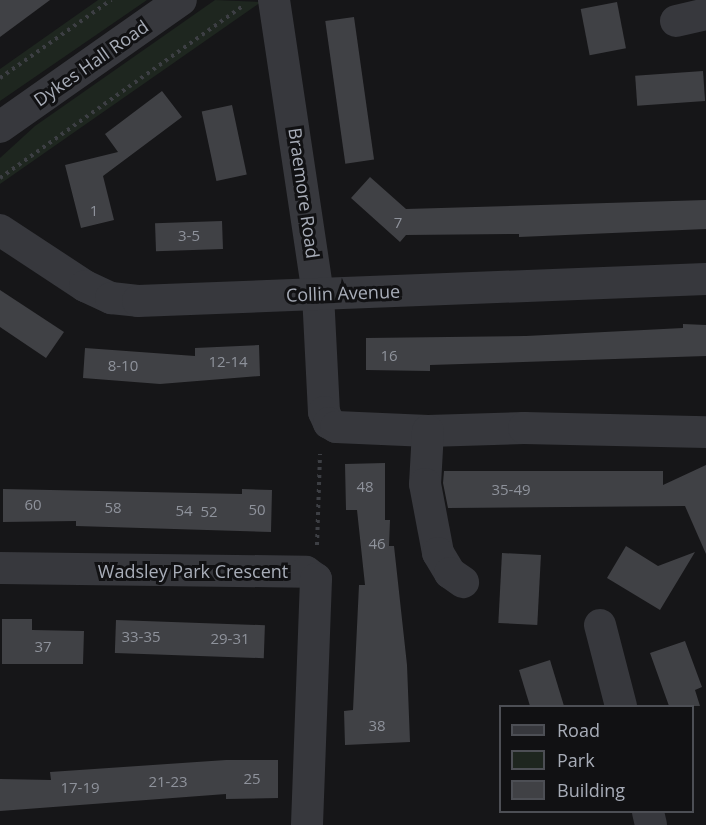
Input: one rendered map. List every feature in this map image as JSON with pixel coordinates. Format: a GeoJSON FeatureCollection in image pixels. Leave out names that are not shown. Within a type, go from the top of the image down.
{"type":"FeatureCollection","features":[{"type":"Feature","properties":{"kind":"street","name":"Dykes Hall Road"},"geometry":{"type":"LineString","coordinates":[[0,127],[181,0]]}},
{"type":"Feature","properties":{"kind":"street","name":"Braemore Road"},"geometry":{"type":"LineString","coordinates":[[274,0],[318,294],[324,412],[329,423]]}},
{"type":"Feature","properties":{"kind":"street","name":"Collin Avenue"},"geometry":{"type":"LineString","coordinates":[[0,230],[85,286],[111,298],[138,301],[706,279]]}},
{"type":"Feature","properties":{"kind":"street"},"geometry":{"type":"LineString","coordinates":[[329,423],[336,427],[428,431],[524,428],[706,432]]}},
{"type":"Feature","properties":{"kind":"street"},"geometry":{"type":"LineString","coordinates":[[428,431],[425,484],[438,553],[450,573],[463,582]]}},
{"type":"Feature","properties":{"kind":"street","name":"Wadsley Park Crescent"},"geometry":{"type":"LineString","coordinates":[[0,568],[306,572],[316,579]]}},
{"type":"Feature","properties":{"kind":"street"},"geometry":{"type":"LineString","coordinates":[[307,825],[316,579]]}},
{"type":"Feature","properties":{"kind":"street"},"geometry":{"type":"LineString","coordinates":[[600,625],[621,705]]}},
{"type":"Feature","properties":{"kind":"path"},"geometry":{"type":"LineString","coordinates":[[0,78],[111,0]]}},
{"type":"Feature","properties":{"kind":"path"},"geometry":{"type":"LineString","coordinates":[[0,178],[251,0]]}},
{"type":"Feature","properties":{"kind":"path"},"geometry":{"type":"LineString","coordinates":[[316,579],[321,440],[329,423]]}},
{"type":"Feature","properties":{"kind":"green space"},"geometry":{"type":"Polygon","coordinates":[[[98,0],[147,0],[0,101],[0,69],[98,0]]]}},
{"type":"Feature","properties":{"kind":"green space"},"geometry":{"type":"Polygon","coordinates":[[[215,0],[261,2],[0,184],[0,158],[35,126],[215,0]]]}},
{"type":"Feature","properties":{"kind":"building"},"geometry":{"type":"Polygon","coordinates":[[[0,0],[50,0],[0,37],[0,0]]]}},
{"type":"Feature","properties":{"kind":"building"},"geometry":{"type":"Polygon","coordinates":[[[617,2],[626,48],[590,55],[581,9],[617,2]]]}},
{"type":"Feature","properties":{"kind":"building"},"geometry":{"type":"Polygon","coordinates":[[[354,17],[374,160],[345,164],[325,21],[354,17]]]}},
{"type":"Feature","properties":{"kind":"building"},"geometry":{"type":"Polygon","coordinates":[[[703,71],[705,101],[637,106],[635,76],[703,71]]]}},
{"type":"Feature","properties":{"kind":"building"},"geometry":{"type":"Polygon","coordinates":[[[162,91],[182,117],[103,176],[114,220],[81,228],[65,165],[118,152],[105,134],[162,91]]]}},
{"type":"Feature","properties":{"kind":"building"},"geometry":{"type":"Polygon","coordinates":[[[232,105],[247,174],[216,181],[202,111],[232,105]]]}},
{"type":"Feature","properties":{"kind":"building"},"geometry":{"type":"Polygon","coordinates":[[[370,177],[406,209],[706,200],[706,229],[519,237],[519,234],[406,235],[400,242],[351,198],[370,177]]]}},
{"type":"Feature","properties":{"kind":"building"},"geometry":{"type":"Polygon","coordinates":[[[222,221],[223,249],[156,251],[155,223],[222,221]]]}},
{"type":"Feature","properties":{"kind":"building"},"geometry":{"type":"Polygon","coordinates":[[[0,290],[64,332],[46,358],[0,327],[0,290]]]}},
{"type":"Feature","properties":{"kind":"building"},"geometry":{"type":"Polygon","coordinates":[[[683,324],[706,325],[706,356],[430,365],[430,371],[366,370],[366,338],[526,336],[683,328],[683,324]]]}},
{"type":"Feature","properties":{"kind":"building"},"geometry":{"type":"Polygon","coordinates":[[[259,345],[260,376],[160,384],[83,378],[85,348],[195,356],[195,348],[259,345]]]}},
{"type":"Feature","properties":{"kind":"building"},"geometry":{"type":"Polygon","coordinates":[[[385,463],[385,520],[390,520],[389,546],[394,546],[407,665],[410,742],[345,745],[344,711],[353,710],[359,585],[365,585],[357,510],[346,510],[345,464],[385,463]]]}},
{"type":"Feature","properties":{"kind":"building"},"geometry":{"type":"Polygon","coordinates":[[[706,465],[706,554],[685,506],[448,508],[443,483],[444,471],[663,471],[663,485],[706,465]]]}},
{"type":"Feature","properties":{"kind":"building"},"geometry":{"type":"Polygon","coordinates":[[[3,489],[242,494],[242,489],[272,490],[271,532],[76,526],[76,521],[3,522],[3,489]]]}},
{"type":"Feature","properties":{"kind":"building"},"geometry":{"type":"Polygon","coordinates":[[[626,546],[658,566],[695,552],[660,610],[607,578],[626,546]]]}},
{"type":"Feature","properties":{"kind":"building"},"geometry":{"type":"Polygon","coordinates":[[[502,553],[541,555],[537,625],[498,623],[502,553]]]}},
{"type":"Feature","properties":{"kind":"building"},"geometry":{"type":"Polygon","coordinates":[[[2,619],[32,619],[32,630],[84,631],[83,664],[2,664],[2,619]]]}},
{"type":"Feature","properties":{"kind":"building"},"geometry":{"type":"Polygon","coordinates":[[[116,620],[265,625],[264,658],[115,653],[116,620]]]}},
{"type":"Feature","properties":{"kind":"building"},"geometry":{"type":"Polygon","coordinates":[[[685,641],[702,687],[695,690],[700,706],[669,705],[650,653],[685,641]]]}},
{"type":"Feature","properties":{"kind":"building"},"geometry":{"type":"Polygon","coordinates":[[[550,660],[564,705],[530,705],[519,670],[550,660]]]}},
{"type":"Feature","properties":{"kind":"building"},"geometry":{"type":"Polygon","coordinates":[[[226,760],[278,760],[278,798],[226,799],[226,794],[0,811],[0,779],[51,780],[50,772],[226,760]]]}}]}
